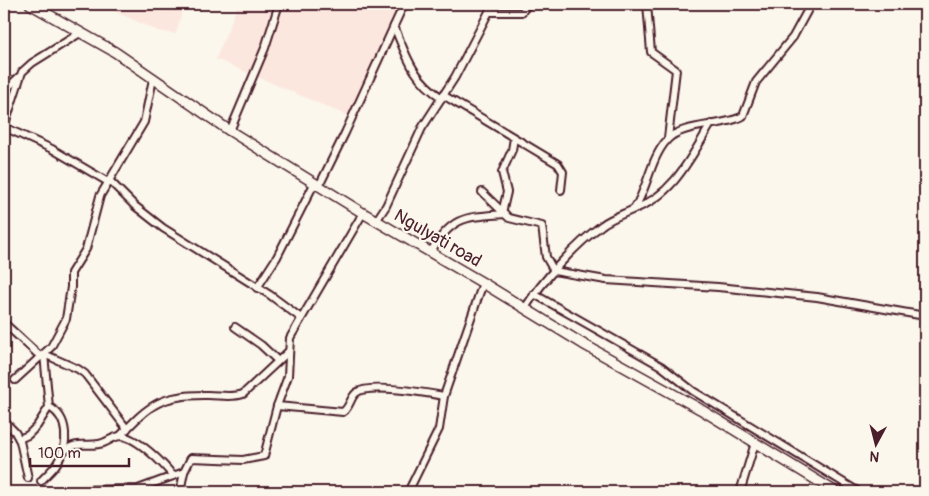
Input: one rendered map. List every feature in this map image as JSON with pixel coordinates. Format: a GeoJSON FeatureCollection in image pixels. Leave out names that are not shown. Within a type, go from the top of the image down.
{"type":"FeatureCollection","features":[{"type":"Feature","properties":{"kind":"main road","name":"Ngulyati road"},"geometry":{"type":"LineString","coordinates":[[30,4],[115,52],[230,131],[376,222],[483,283],[583,344],[691,404],[836,492]]}},
{"type":"Feature","properties":{"kind":"street"},"geometry":{"type":"LineString","coordinates":[[230,131],[265,48],[279,4]]}},
{"type":"Feature","properties":{"kind":"street"},"geometry":{"type":"LineString","coordinates":[[257,288],[316,185],[404,4]]}},
{"type":"Feature","properties":{"kind":"street"},"geometry":{"type":"LineString","coordinates":[[376,222],[386,206],[422,128],[493,4]]}},
{"type":"Feature","properties":{"kind":"street"},"geometry":{"type":"LineString","coordinates":[[490,12],[522,12],[528,4]]}},
{"type":"Feature","properties":{"kind":"street"},"geometry":{"type":"LineString","coordinates":[[634,209],[668,138],[676,70],[651,52],[646,4]]}},
{"type":"Feature","properties":{"kind":"street"},"geometry":{"type":"LineString","coordinates":[[668,138],[743,116],[756,82],[793,37],[811,4]]}},
{"type":"Feature","properties":{"kind":"street"},"geometry":{"type":"LineString","coordinates":[[394,26],[410,66],[417,77],[442,96],[558,164],[563,169],[561,190]]}},
{"type":"Feature","properties":{"kind":"street"},"geometry":{"type":"LineString","coordinates":[[4,91],[32,63],[80,33]]}},
{"type":"Feature","properties":{"kind":"street"},"geometry":{"type":"LineString","coordinates":[[20,76],[4,127],[109,181],[135,206],[163,228],[301,318]]}},
{"type":"Feature","properties":{"kind":"street"},"geometry":{"type":"LineString","coordinates":[[15,380],[55,340],[66,319],[71,287],[70,273],[86,249],[94,215],[109,181],[144,122],[153,79]]}},
{"type":"Feature","properties":{"kind":"street"},"geometry":{"type":"LineString","coordinates":[[525,308],[534,294],[554,271],[603,224],[656,198],[670,186],[711,124]]}},
{"type":"Feature","properties":{"kind":"street"},"geometry":{"type":"LineString","coordinates":[[503,214],[507,192],[502,172],[512,150],[514,138]]}},
{"type":"Feature","properties":{"kind":"street"},"geometry":{"type":"LineString","coordinates":[[482,192],[503,214],[516,221],[542,226],[545,234],[546,258],[554,271],[606,280],[718,287],[817,297],[925,316]]}},
{"type":"Feature","properties":{"kind":"street"},"geometry":{"type":"LineString","coordinates":[[180,492],[184,472],[192,458],[243,460],[264,456],[277,406],[290,367],[288,352],[290,338],[363,213]]}},
{"type":"Feature","properties":{"kind":"street"},"geometry":{"type":"LineString","coordinates":[[430,253],[451,225],[466,218],[503,214]]}},
{"type":"Feature","properties":{"kind":"street"},"geometry":{"type":"LineString","coordinates":[[408,492],[439,429],[444,396],[483,283]]}},
{"type":"Feature","properties":{"kind":"street"},"geometry":{"type":"LineString","coordinates":[[534,294],[638,352],[693,390],[859,492]]}},
{"type":"Feature","properties":{"kind":"street"},"geometry":{"type":"LineString","coordinates":[[4,323],[42,355],[78,369],[85,374],[127,429]]}},
{"type":"Feature","properties":{"kind":"street"},"geometry":{"type":"LineString","coordinates":[[235,327],[262,345],[277,360]]}},
{"type":"Feature","properties":{"kind":"street"},"geometry":{"type":"LineString","coordinates":[[62,452],[76,444],[99,444],[120,436],[155,403],[165,399],[203,395],[236,396],[243,394],[277,360],[288,352]]}},
{"type":"Feature","properties":{"kind":"street"},"geometry":{"type":"LineString","coordinates":[[19,439],[28,436],[49,408],[42,355]]}},
{"type":"Feature","properties":{"kind":"street"},"geometry":{"type":"LineString","coordinates":[[277,406],[343,412],[349,407],[354,394],[362,390],[401,390],[444,396]]}},
{"type":"Feature","properties":{"kind":"street"},"geometry":{"type":"LineString","coordinates":[[40,481],[57,463],[66,437],[63,419],[58,412],[49,408]]}},
{"type":"Feature","properties":{"kind":"street"},"geometry":{"type":"LineString","coordinates":[[4,421],[19,439],[28,478]]}},
{"type":"Feature","properties":{"kind":"street"},"geometry":{"type":"LineString","coordinates":[[120,436],[133,441],[143,448],[173,476]]}},
{"type":"Feature","properties":{"kind":"street"},"geometry":{"type":"LineString","coordinates":[[740,492],[755,443]]}},
{"type":"Feature","properties":{"kind":"street"},"geometry":{"type":"LineString","coordinates":[[64,492],[138,489],[184,472]]}},
{"type":"Feature","properties":{"kind":"shaded area"},"geometry":{"type":"Polygon","coordinates":[[[98,4],[184,4],[176,34],[158,31],[98,4]]]}},
{"type":"Feature","properties":{"kind":"shaded area"},"geometry":{"type":"Polygon","coordinates":[[[238,4],[410,4],[357,120],[216,59],[238,4]]]}}]}
